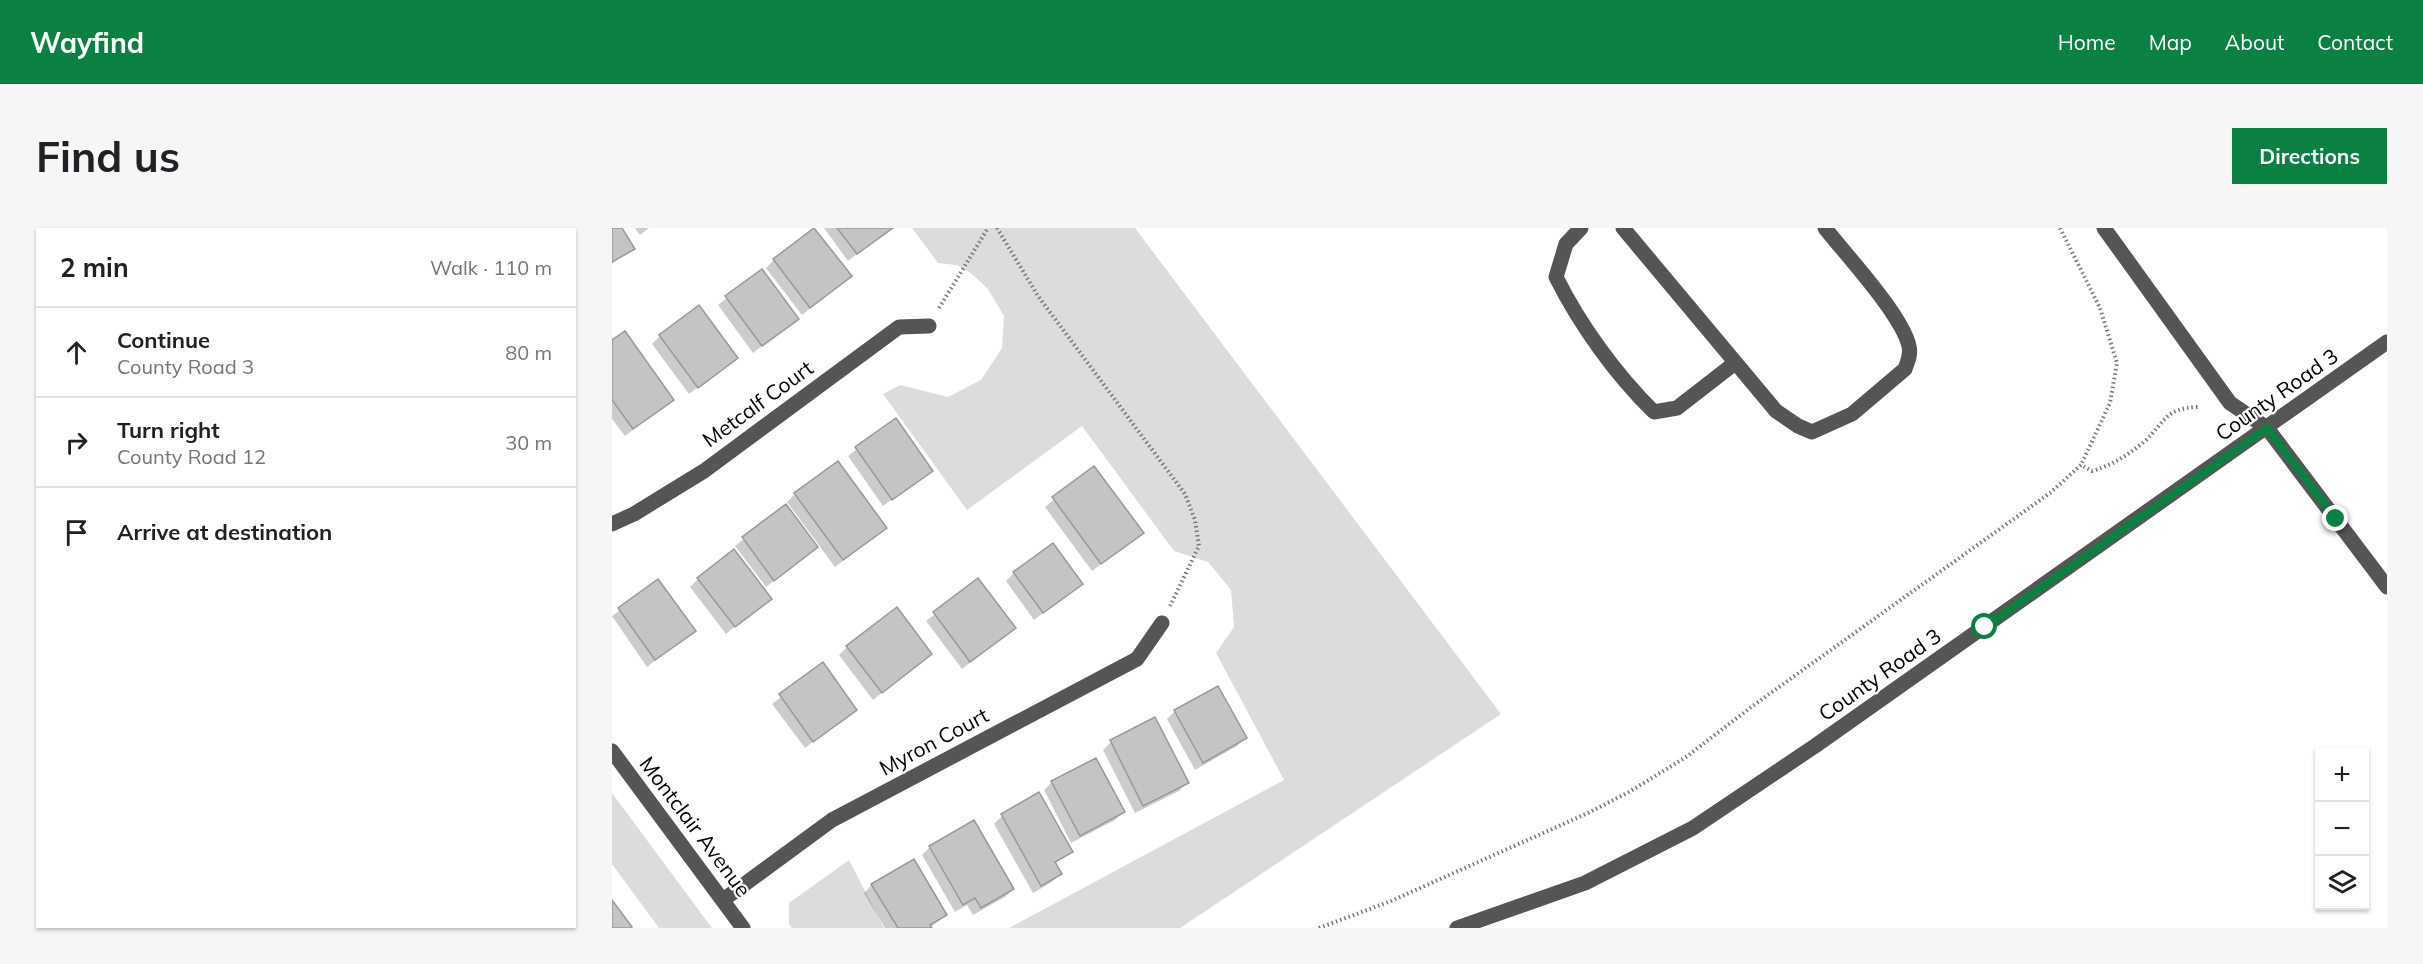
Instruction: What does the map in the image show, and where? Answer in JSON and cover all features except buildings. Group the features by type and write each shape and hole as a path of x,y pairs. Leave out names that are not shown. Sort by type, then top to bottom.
{"street":[{"path":"1581,228 1566,244 1556,277 1574,313 1639,397 1654,412 1677,408 1735,363"},
{"path":"1623,228 1776,411 1798,426 1812,432 1852,414 1905,369 1909,360 1910,348 1900,324 1826,228"},
{"path":"2104,228 2230,403 2267,428 2387,587"},
{"name":"Metcalf Court","path":"612,524 633,514 704,471 899,327 929,326"},
{"name":"County Road 3","path":"1457,928 1585,883 1693,828 1815,746 2387,342"},
{"name":"Myron Court","path":"723,900 832,820 1137,659 1162,623"},
{"name":"Montclair Avenue","path":"612,751 743,928"}],"path":[{"path":"929,326 988,228"},
{"path":"998,228 1038,296 1185,494 1195,520 1199,546 1162,623"},
{"path":"1319,928 1391,901 1588,813 1629,792 1686,757 1772,692 2050,493 2081,465 2110,403 2116,363 2100,308 2060,228"},
{"path":"2081,465 2092,471 2113,465 2145,440 2168,415 2181,407 2198,407"}],"shaded area":[{"path":"912,228 1135,228 1501,714 1180,928 1009,928 1284,780 1216,653 1234,627 1231,590 1208,562 1174,551 1082,426 967,510 883,394 900,385 948,397 981,380 1002,348 1004,316 988,289 972,274 957,265 938,263"},
{"path":"612,793 712,928 659,928 612,864"},
{"path":"849,860 884,928 792,928 789,924 789,903"}],"route":[{"path":"1985,627 2267,428 2336,519"}]}
